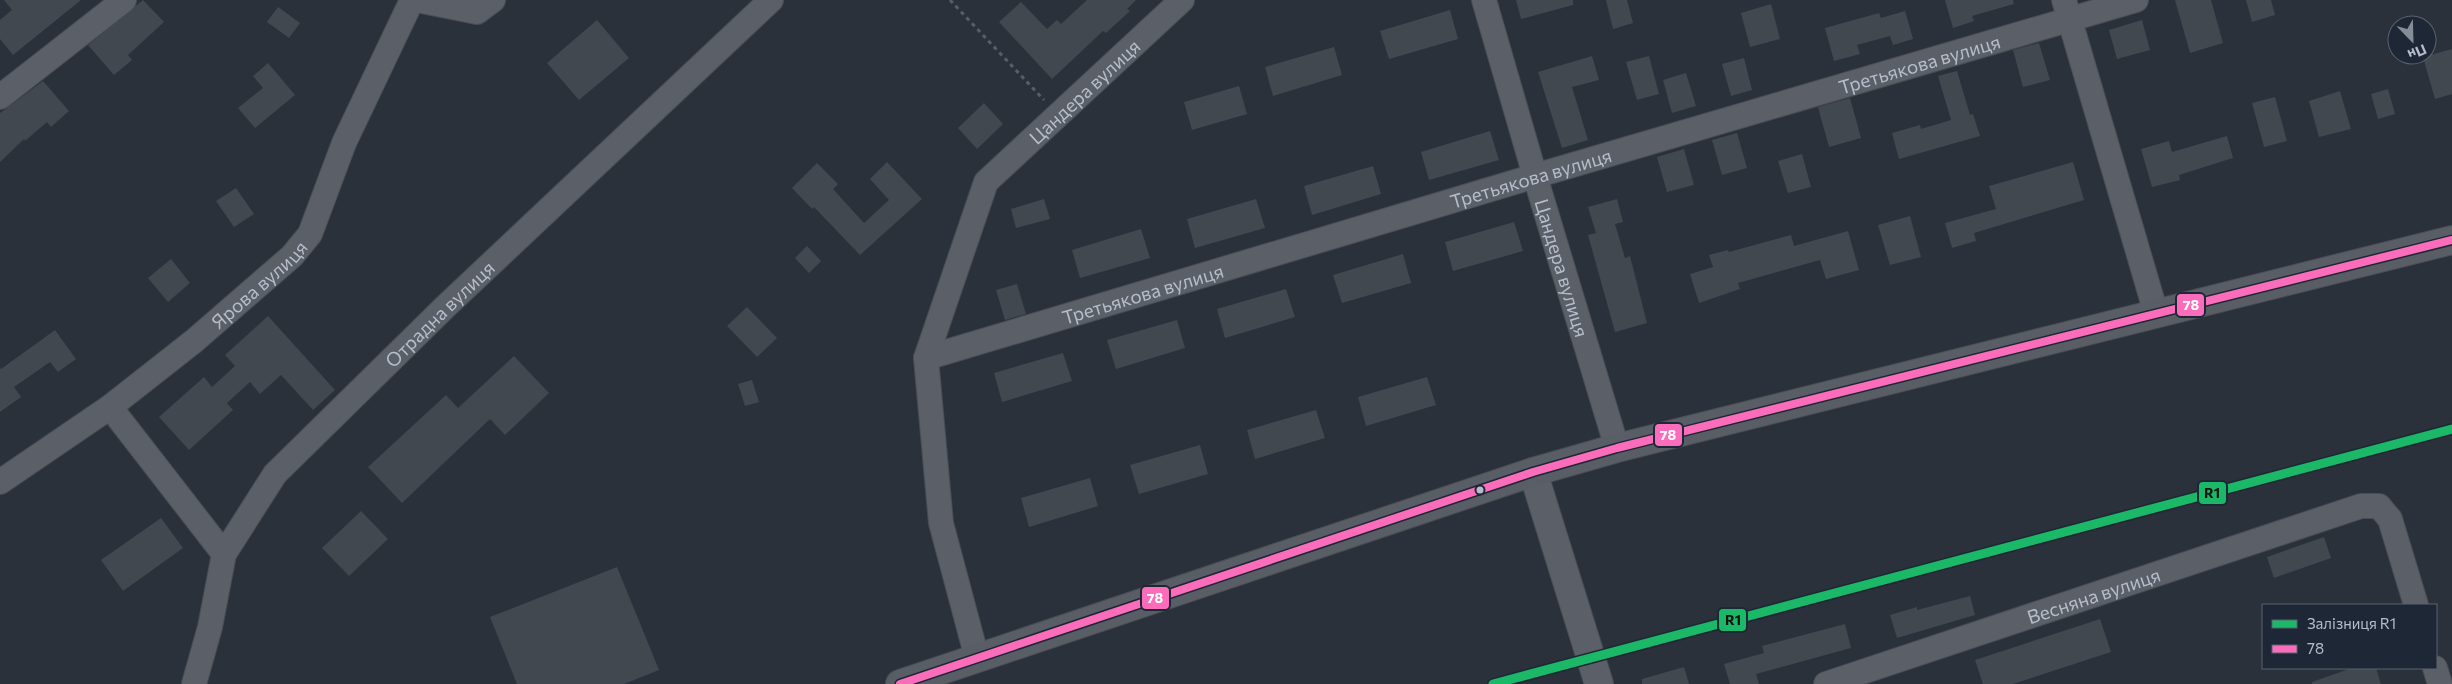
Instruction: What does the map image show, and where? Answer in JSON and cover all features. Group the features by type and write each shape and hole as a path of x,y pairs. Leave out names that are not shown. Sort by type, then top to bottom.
{"main road":[{"path":"900,684 1533,472 1617,448 2156,312 2452,240"}],"street":[{"path":"0,97 124,0"},
{"name":"Ярова вулиця","path":"0,482 110,407 194,341 292,256 310,234 344,143 412,0"},
{"path":"418,0 477,12 493,0"},
{"name":"Отрадна вулиця","path":"194,684 210,627 224,554 275,474 445,306 771,0"},
{"name":"Цандера вулиця","path":"926,358 986,182 1182,0"},
{"name":"Цандера вулиця","path":"1484,0 1617,448"},
{"name":"Третьякова вулиця","path":"926,358 1535,176 2067,10 2136,0"},
{"path":"2067,10 2156,312"},
{"path":"926,358 941,523 977,658"},
{"path":"110,407 224,554"},
{"path":"1533,472 1598,684"},
{"name":"Весняна вулиця","path":"1826,684 2361,506 2379,506 2390,519 2416,604"},
{"path":"2435,669 2440,684"}],"path":[{"path":"950,0 1058,114"}],"building":[{"path":"4,0 81,0 13,55 0,39 0,20 12,10"},
{"path":"143,0 164,22 128,55 132,60 114,75 88,45"},
{"path":"1087,0 1136,0 1127,9 1130,11 1106,33 1103,31 1052,79 999,22 1021,2 1047,29 1057,20 1061,24"},
{"path":"1516,0 1573,0 1573,5 1521,19"},
{"path":"1606,0 1627,0 1633,23 1613,29"},
{"path":"1945,0 2013,0 2014,4 1972,16 1974,21 1953,28"},
{"path":"2175,0 2211,0 2223,43 2190,53"},
{"path":"2246,0 2271,0 2275,15 2252,22"},
{"path":"1771,4 1780,39 1750,47 1741,13"},
{"path":"278,7 300,23 289,38 267,22"},
{"path":"1450,10 1458,39 1389,59 1380,31"},
{"path":"1905,11 1913,39 1893,45 1890,36 1857,45 1860,54 1834,61 1825,28 1879,13 1881,18"},
{"path":"597,20 629,58 579,100 547,63"},
{"path":"2142,20 2150,50 2117,59 2109,30"},
{"path":"2039,43 2050,80 2023,87 2013,50"},
{"path":"1334,47 1342,75 1273,96 1265,67"},
{"path":"2452,49 2452,94 2435,99 2425,65 2437,65 2437,53"},
{"path":"1592,56 1599,80 1572,87 1588,140 1562,148 1538,72"},
{"path":"1649,56 1659,94 1637,100 1626,62"},
{"path":"1744,58 1752,90 1731,96 1722,64"},
{"path":"268,63 295,95 255,128 238,108 263,88 253,76"},
{"path":"1957,71 1970,115 1973,114 1980,136 1899,159 1892,133 1920,125 1921,129 1951,120 1938,76"},
{"path":"1686,73 1696,106 1672,113 1663,80"},
{"path":"43,81 69,111 51,127 47,122 25,141 24,139 0,162 0,113"},
{"path":"1239,86 1247,114 1192,130 1184,102"},
{"path":"2388,89 2395,114 2378,119 2371,94"},
{"path":"2340,91 2351,129 2319,137 2309,101"},
{"path":"2275,97 2287,141 2264,147 2252,103"},
{"path":"1850,98 1861,138 1829,147 1818,107"},
{"path":"984,103 1003,124 977,149 958,128"},
{"path":"1490,131 1499,160 1429,180 1421,152"},
{"path":"1737,133 1747,168 1722,175 1712,140"},
{"path":"2227,136 2233,158 2179,175 2180,180 2152,187 2141,149 2169,141 2172,152"},
{"path":"1684,149 1694,185 1667,192 1657,157"},
{"path":"1802,154 1811,187 1788,193 1778,161"},
{"path":"887,162 922,199 860,255 814,207 812,209 792,188 817,163 838,184 833,189 864,223 889,200 870,179"},
{"path":"2073,162 2084,200 1974,233 1976,241 1952,248 1945,223 1996,209 1989,186"},
{"path":"1373,166 1381,194 1312,215 1304,186"},
{"path":"236,188 254,214 234,227 216,201"},
{"path":"1044,199 1050,219 1016,228 1011,209"},
{"path":"1256,199 1265,228 1195,248 1187,219"},
{"path":"1617,199 1623,222 1615,224 1625,258 1630,256 1647,323 1615,332 1588,235 1596,233 1588,207"},
{"path":"1910,216 1921,257 1890,265 1878,225"},
{"path":"1514,222 1523,251 1453,271 1445,242"},
{"path":"1141,229 1150,258 1080,278 1072,250"},
{"path":"1848,231 1859,270 1826,279 1820,260 1738,283 1740,289 1699,303 1690,274 1713,267 1709,255 1728,250 1729,252 1791,235 1794,246"},
{"path":"807,246 821,261 809,273 795,258"},
{"path":"1403,254 1411,283 1342,303 1333,275"},
{"path":"171,259 190,283 168,302 148,278"},
{"path":"1017,284 1026,314 1005,320 996,290"},
{"path":"1286,289 1295,317 1225,338 1217,309"},
{"path":"747,307 777,338 757,357 727,326"},
{"path":"268,316 335,390 313,410 281,375 260,394 250,382 227,403 233,410 189,450 159,417 204,377 212,387 235,366 225,355"},
{"path":"1177,320 1185,348 1116,369 1107,340"},
{"path":"55,330 76,359 58,372 50,362 14,387 21,397 0,412 0,368"},
{"path":"1063,353 1072,381 1002,402 994,373"},
{"path":"514,356 549,393 505,435 490,419 402,503 368,467 446,395 458,408"},
{"path":"1427,377 1436,405 1366,426 1358,397"},
{"path":"752,380 759,402 745,406 738,384"},
{"path":"1316,410 1325,438 1255,459 1247,430"},
{"path":"1200,445 1208,474 1139,494 1130,465"},
{"path":"1090,478 1098,506 1029,527 1021,498"},
{"path":"361,511 388,539 349,576 322,548"},
{"path":"161,518 183,548 123,591 101,560"},
{"path":"2324,537 2331,558 2274,578 2267,557"},
{"path":"617,567 659,670 624,684 517,684 490,617"},
{"path":"1970,596 1975,615 1897,638 1890,615 1917,607 1917,610"},
{"path":"2100,619 2111,652 2013,684 1983,684 1975,660"},
{"path":"1845,624 1851,648 1756,674 1759,684 1730,684 1724,664 1764,653 1762,646"},
{"path":"1684,667 1689,684 1642,684 1642,679"},
{"path":"2349,669 2376,669 2381,684 2312,684 2312,682"}],"rail line":[{"name":"R1","path":"1493,684 2452,429"}],"transit line":[{"name":"78","path":"900,684 1533,472 1617,448 2452,240"}]}
